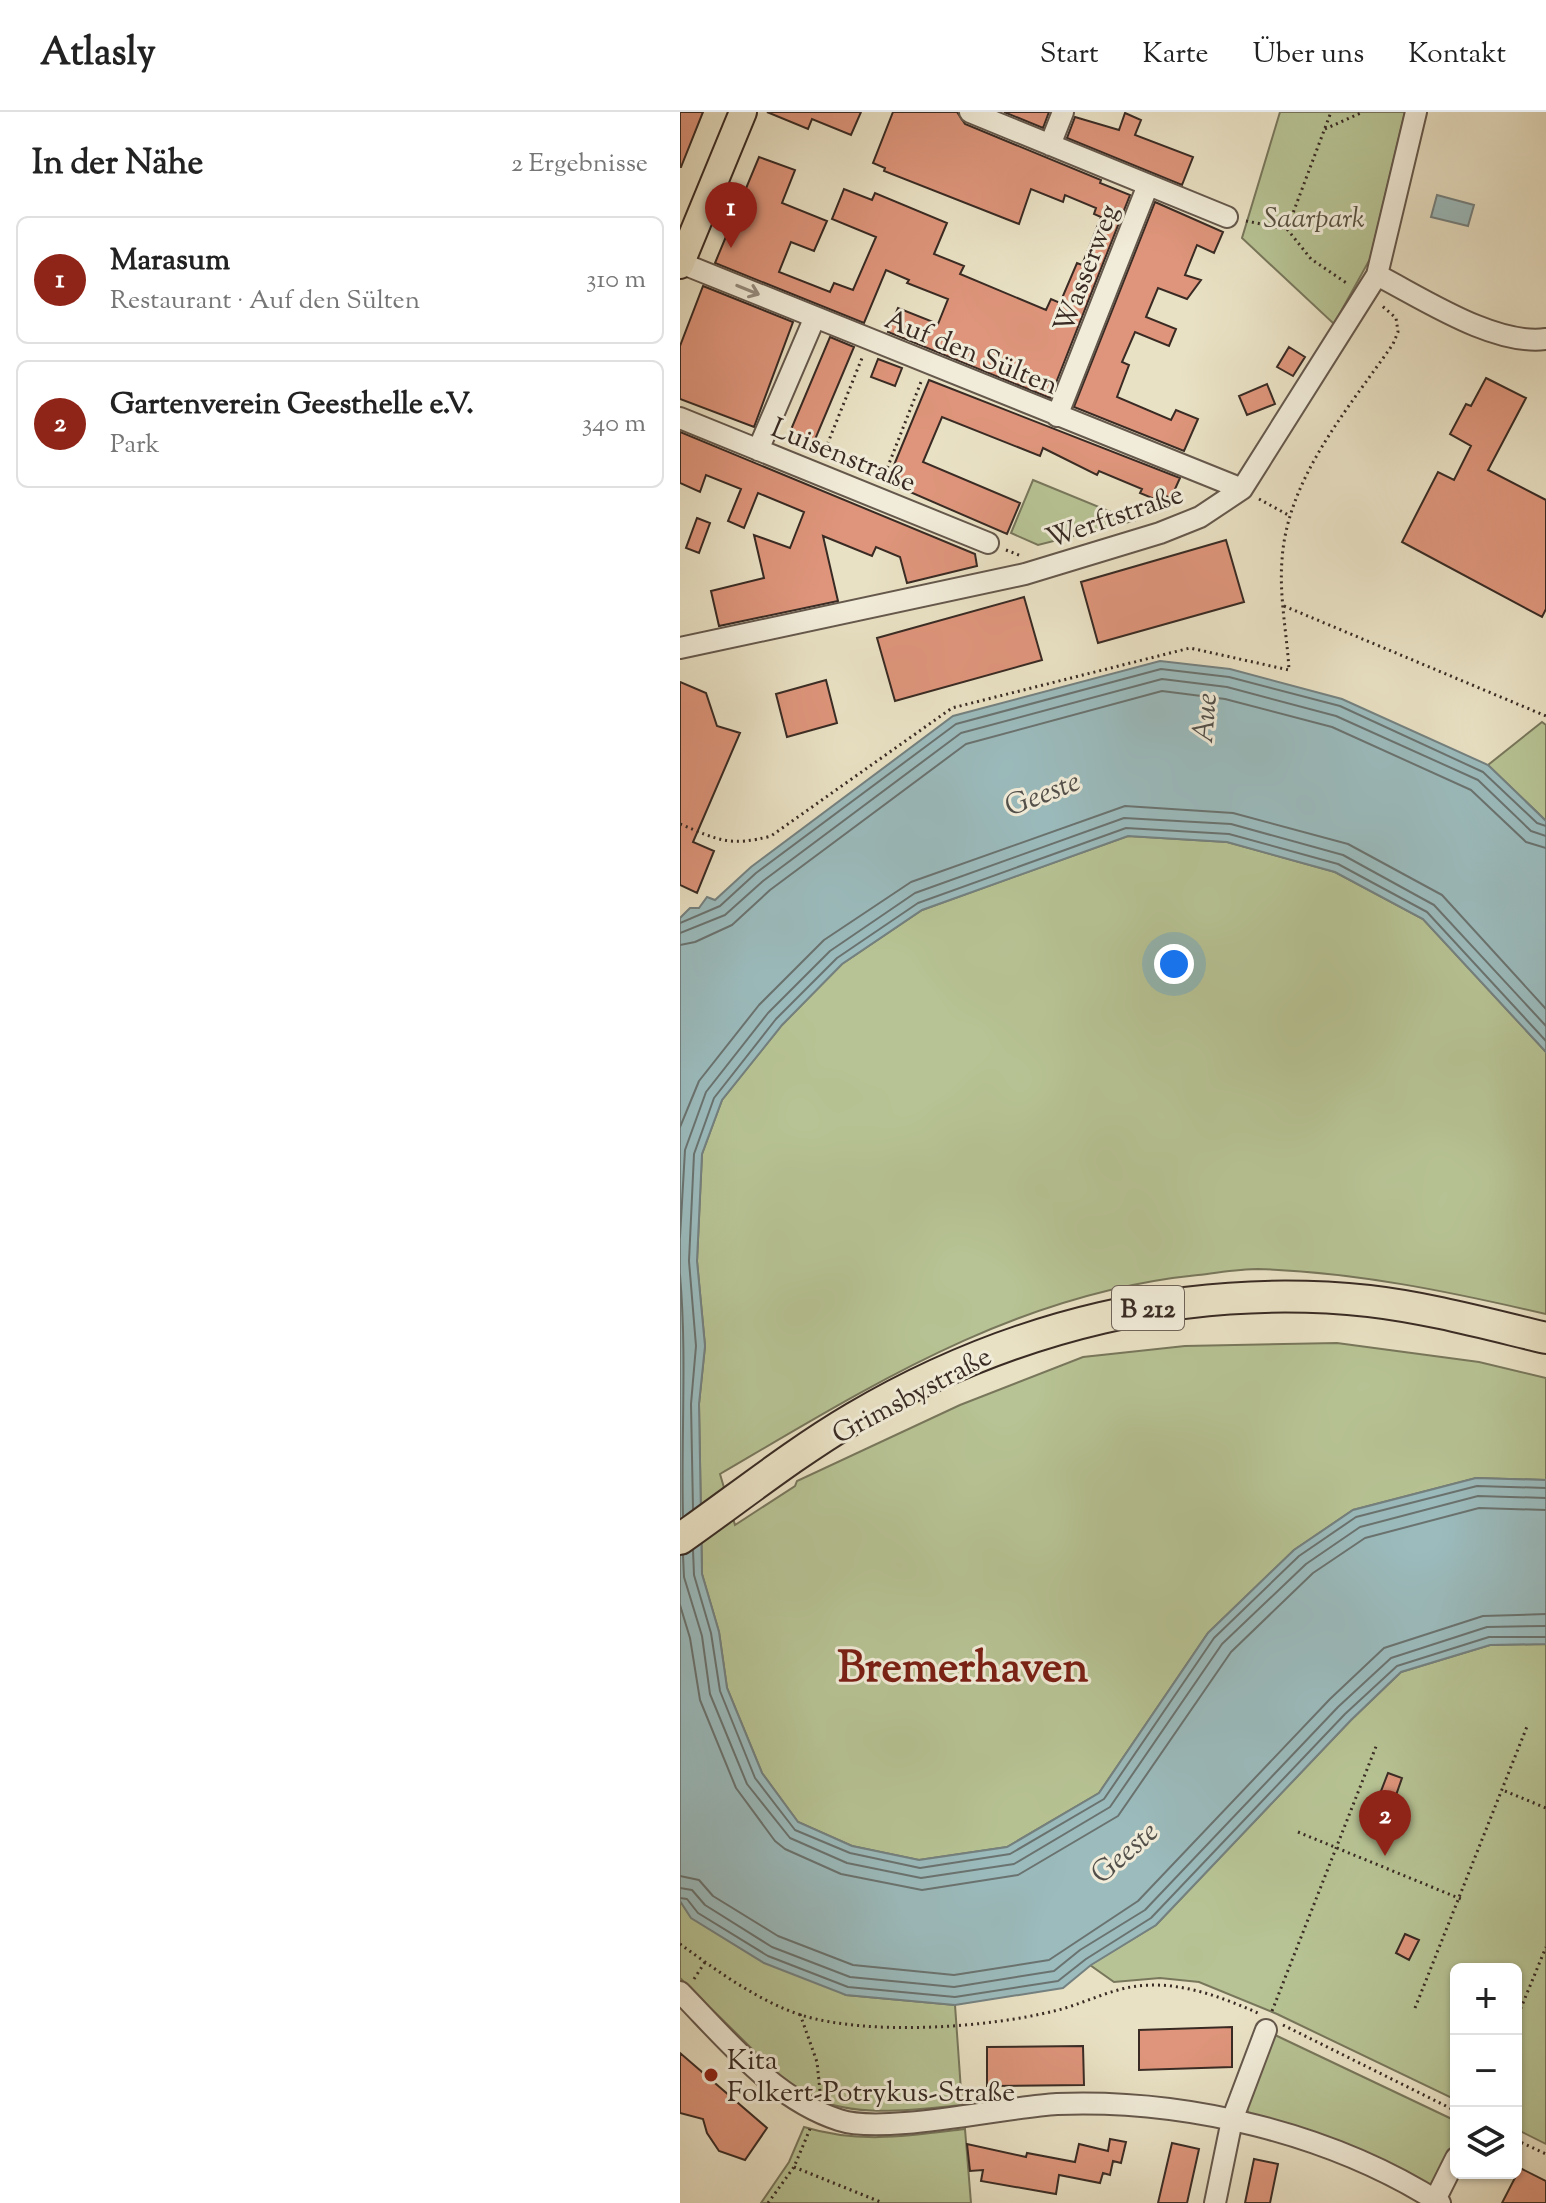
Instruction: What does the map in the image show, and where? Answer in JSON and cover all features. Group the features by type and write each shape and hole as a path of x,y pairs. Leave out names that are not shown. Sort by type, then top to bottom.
{"highway":[{"name":"Grimsbystraße","path":"680,1539 852,1419 962,1363 1061,1327 1121,1312 1221,1299 1308,1297 1431,1310 1546,1338"}],"main road":[{"path":"681,264 743,112"}],"street":[{"path":"970,112 1227,217"},
{"path":"1050,145 1063,112"},
{"name":"Werftstraße","path":"680,648 1025,574 1160,533 1200,517 1242,489 1377,275 1416,112"},
{"name":"Wasserweg","path":"1057,416 1148,185"},
{"name":"Auf den Sülten","path":"681,264 1242,489"},
{"path":"1377,275 1495,331 1543,341"},
{"path":"758,450 815,317"},
{"name":"Luisenstraße","path":"680,418 988,543"},
{"path":"681,1995 768,2078 817,2112 844,2122 875,2124 1057,2104 1136,2107 1232,2120 1302,2139 1372,2168 1437,2202 1450,2172"},
{"path":"1215,2203 1232,2120 1272,2024"}],"path":[{"path":"1287,229 1331,112"},
{"path":"1325,129 1363,112"},
{"path":"680,824 725,843 745,843 771,836 952,708 967,704 1190,648 1289,670 1282,557 1290,516 1316,457 1398,332 1391,310 1311,259 1287,229 1227,217"},
{"path":"816,473 870,340"},
{"path":"876,497 929,364"},
{"path":"1242,489 1290,516"},
{"path":"1284,606 1546,716"},
{"path":"1415,2008 1504,1791 1528,1724"},
{"path":"1272,2024 1335,1848 1377,1744"},
{"path":"1504,1791 1546,1808"},
{"path":"1298,1832 1461,1899"},
{"path":"680,1944 752,1991 800,2014 870,2025 936,2026 1000,2022 1056,2011 1121,1989 1157,1985 1217,1995 1450,2108"},
{"path":"1522,2005 1546,1947"},
{"path":"768,2203 794,2167 817,2112 821,2081 800,2014"},
{"path":"1522,2143 1546,2154"},
{"path":"794,2167 883,2203"}],"green space":[{"name":"Saarpark","path":"1280,112 1405,112 1370,259 1334,324 1242,238"},
{"path":"1033,480 1133,521 1038,545 1011,533"},
{"path":"1542,722 1546,725 1546,821 1488,765"},
{"path":"1128,836 1227,842 1335,872 1423,919 1546,1052 1546,1314 1403,1284 1331,1274 1258,1269 1132,1285 1068,1301 1007,1322 948,1348 833,1408 720,1474 735,1525 795,1486 797,1481 960,1405 1083,1357 1185,1346 1337,1343 1479,1362 1546,1378 1546,1480 1476,1478 1353,1510 1294,1550 1208,1633 1099,1793 1007,1847 919,1860 852,1846 798,1822 762,1773 727,1688 719,1632 702,1574 699,1404 705,1346 697,1261 702,1154 722,1100 782,1025 842,964 922,910"},
{"path":"1546,1644 1546,2144 1522,2132 1522,1963 1450,1963 1450,2097 1277,2014 1199,1982 1160,1978 1114,1982 1090,1965 1156,1925 1351,1720 1401,1672 1490,1645"},
{"path":"680,1901 692,1918 846,1995 955,2005 962,2105 877,2111 836,2106 795,2091 680,1978"},
{"path":"1275,2035 1450,2118 1450,2158 1439,2182 1428,2186 1250,2118 1246,2107"},
{"path":"804,2127 864,2137 965,2129 971,2203 761,2203 789,2162"}],"water":[{"path":"1437,195 1474,205 1468,226 1431,217"},
{"path":"1160,661 1230,669 1342,699 1488,765 1546,821 1546,1052 1423,919 1335,872 1227,842 1128,836 922,910 842,964 782,1025 722,1100 702,1154 697,1261 705,1346 699,1404 702,1574 719,1632 727,1688 762,1773 798,1822 852,1846 919,1860 1007,1847 1099,1793 1208,1633 1294,1550 1353,1510 1476,1478 1546,1480 1546,1644 1490,1645 1401,1672 1351,1720 1156,1925 1091,1965 1063,1988 955,2005 846,1995 764,1963 691,1918 680,1901 680,918 690,908 699,908 707,897 715,900 751,867 953,716"}],"building":[{"path":"680,112 703,112 681,167 680,167"},
{"path":"767,112 861,112 851,135 812,119 808,129"},
{"path":"893,112 957,112 965,124 1130,195 1050,398 888,332 898,308 938,324 948,299 907,283 909,280 886,270 864,323 715,263 759,157 795,170 782,203 827,221 814,251 791,242 779,272 830,292 834,283 853,290 876,237 832,219 844,189 872,200 875,193 947,223 934,254 964,266 960,274 1046,310 1051,299 1060,303 1077,263 1082,265 1101,217 1094,214 1096,208 1065,195 1063,202 1031,189 1019,224 884,171 885,168 873,163"},
{"path":"1004,112 1049,112 1043,128"},
{"path":"1125,113 1141,120 1135,135 1193,157 1182,185 1067,138 1075,117 1119,130"},
{"path":"1155,202 1223,232 1214,253 1197,245 1185,275 1201,280 1187,299 1158,288 1146,317 1176,329 1169,346 1135,332 1122,362 1129,365 1117,397 1171,420 1176,410 1198,419 1184,451 1074,407"},
{"path":"703,286 793,322 754,427 680,399 680,346"},
{"path":"830,337 854,347 811,449 787,439"},
{"path":"1289,347 1305,357 1293,376 1277,367"},
{"path":"878,359 902,368 895,386 871,377"},
{"path":"1486,378 1526,398 1488,470 1546,500 1546,609 1542,617 1402,542 1438,472 1454,480 1471,446 1450,434 1466,404 1471,406"},
{"path":"929,380 1180,478 1171,498 1161,494 1159,501 1140,493 1142,489 1099,471 1097,475 1043,448 1040,456 942,417 923,462 1020,503 1007,534 887,482"},
{"path":"1267,384 1275,404 1247,415 1239,396"},
{"path":"680,432 975,554 977,566 907,583 900,557 876,547 872,556 823,536 838,601 719,626 711,591 764,578 754,535 790,548 804,512 758,493 744,528 728,521 741,489 706,475 700,492 680,483"},
{"path":"697,518 710,523 699,553 686,548"},
{"path":"1226,540 1244,602 1098,643 1081,582"},
{"path":"1024,597 1042,660 895,701 877,638"},
{"path":"826,680 837,723 787,737 776,694"},
{"path":"680,682 706,693 717,726 740,733 693,842 714,851 697,893 680,885"},
{"path":"1388,1773 1402,1778 1386,1824 1371,1817"},
{"path":"1405,1934 1419,1940 1409,1960 1396,1953"},
{"path":"1232,2027 1232,2067 1139,2070 1139,2030"},
{"path":"1083,2046 1084,2085 987,2086 987,2047"},
{"path":"680,2053 767,2128 745,2160 719,2151 707,2133 703,2119 680,2113"},
{"path":"1110,2139 1126,2142 1121,2163 1113,2161 1110,2175 1103,2173 1100,2183 1059,2175 1056,2194 981,2181 983,2170 970,2171 967,2144 1026,2157 1027,2153 1075,2162 1079,2144 1108,2151"},
{"path":"1172,2143 1199,2149 1187,2203 1158,2203"},
{"path":"1254,2159 1278,2164 1270,2203 1245,2203"},
{"path":"1522,2169 1546,2181 1546,2203 1502,2203 1514,2179 1522,2179"}],"place":[{"name":"Marasum","path":"731,248"},
{"name":"Gartenverein Geesthelle e.V.","path":"1385,1856"},
{"name":"Kita Folkert-Potrykus-Straße","path":"711,2075"}],"district":[{"name":"Bremerhaven","path":"963,1666"}],"water label":[{"name":"Aue","path":"1204,718"},
{"name":"Geeste","path":"1042,793"},
{"name":"Geeste","path":"1124,1852"}]}
